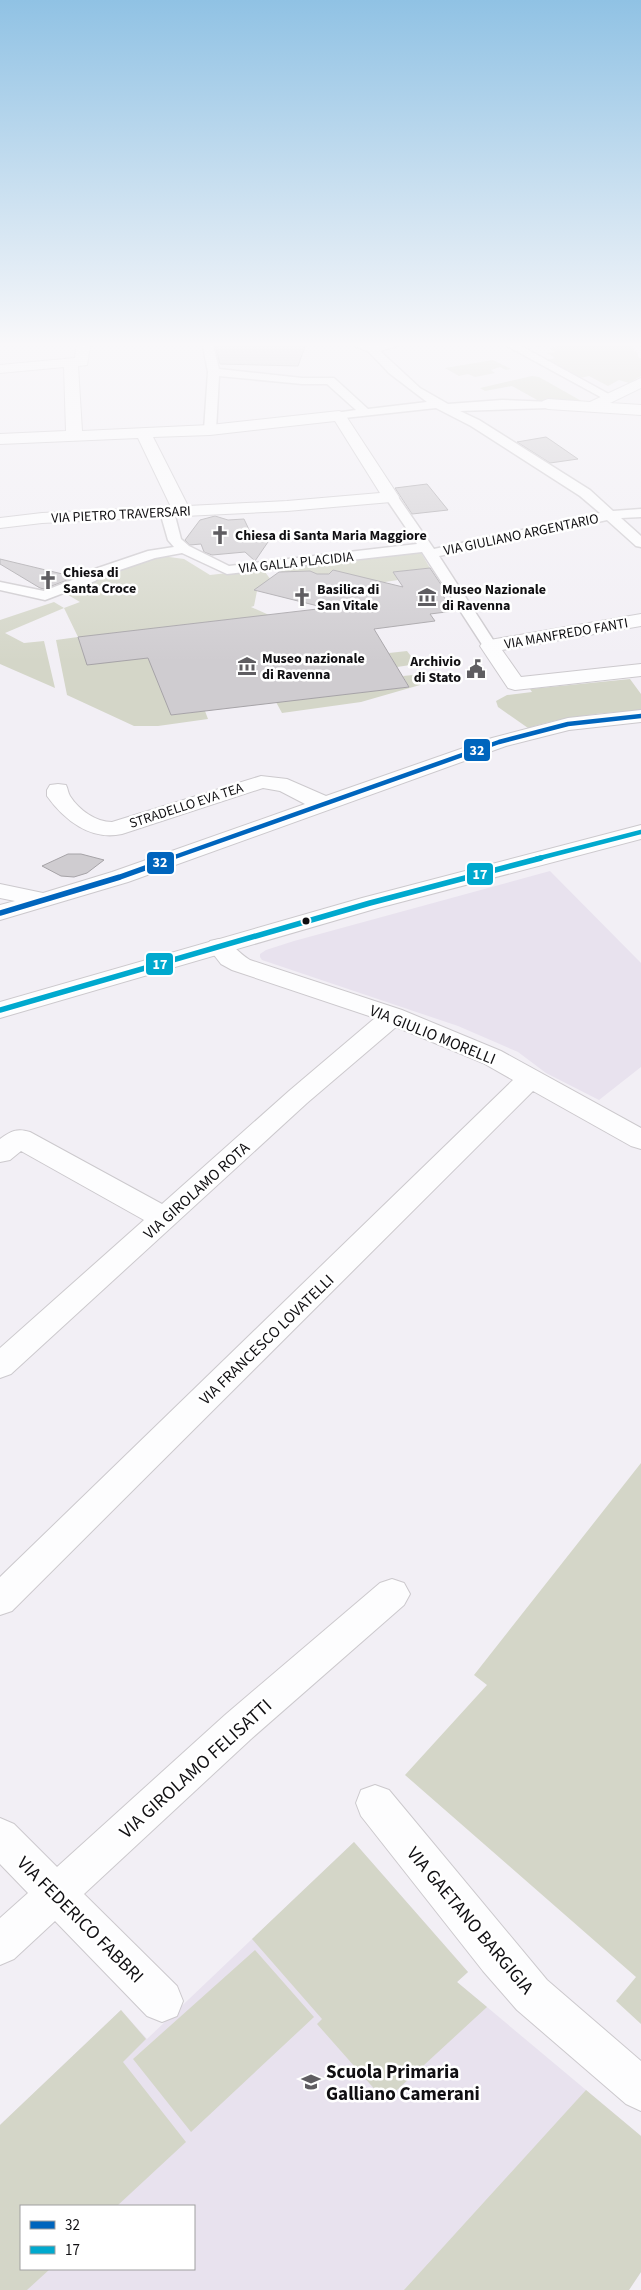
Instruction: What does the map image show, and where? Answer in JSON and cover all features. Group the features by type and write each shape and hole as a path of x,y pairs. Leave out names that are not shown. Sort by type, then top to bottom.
{"street":[{"path":"149,448 174,512 175,540 184,549"},
{"path":"359,448 391,497 429,550 515,684 641,670"},
{"path":"515,448 585,494 641,543"},
{"name":"VIA PIETRO TRAVERSARI","path":"0,523 42,518 287,506 391,497"},
{"name":"VIA GIULIANO ARGENTARIO","path":"429,550 610,515 641,512"},
{"path":"0,586 45,596 90,578 97,573 153,554 184,549"},
{"name":"VIA GALLA PLACIDIA","path":"184,549 227,570 429,550"},
{"name":"VIA MANFREDO FANTI","path":"490,646 641,620"},
{"path":"0,913 120,877 499,742 568,724 641,716"},
{"name":"STRADELLO EVA TEA","path":"58,790 58,796 84,821 91,826 103,829 114,828 261,782 284,784 295,788 316,801 328,804"},
{"path":"0,1010 416,890 641,832"},
{"path":"0,891 48,900"},
{"name":"VIA GIULIO MORELLI","path":"219,946 230,959 240,965 393,1016 492,1057 641,1140"},
{"name":"VIA GIROLAMO ROTA","path":"0,1366 298,1097 393,1016"},
{"name":"VIA FRANCESCO LOVATELLI","path":"0,1600 531,1078"},
{"path":"0,1153 20,1138 164,1218"},
{"name":"VIA GIROLAMO FELISATTI","path":"0,1945 238,1727 392,1594"},
{"name":"VIA GAETANO BARGIGIA","path":"375,1803 498,1956 532,1995 641,2089"},
{"name":"VIA FEDERICO FABBRI","path":"0,1837 162,2001"}],"shaded area":[{"path":"420,551 430,568 393,572 398,580 385,582 392,592 333,571 328,574 317,574 310,571 282,572 279,569 265,572 271,580 255,590 257,591 254,606 251,607 278,619 211,649 163,693 171,715 205,711 208,719 158,726 134,726 67,695 56,640 78,637 64,608 80,602 63,592 98,579 101,575 162,556 184,559 210,575"},
{"path":"54,602 64,608 5,633 24,643 44,641 55,688 0,664 0,620"},
{"path":"407,651 417,664 397,667 389,653"},
{"path":"423,674 425,679 420,685 361,702 282,713 276,702 409,687 403,676"},
{"path":"630,679 641,694 641,710 570,718 528,728 498,707 496,701 507,695 532,692 530,689"},
{"path":"550,871 641,963 641,1067 599,1100 546,1073 518,1052 458,1026 262,960 260,957 260,954 266,950 294,941"},
{"path":"641,1463 641,2024 616,2001 636,1977 405,1775 487,1685 474,1675"},
{"name":"Scuola Primaria Galliano Camerani","path":"354,1842 468,1972 457,1982 641,2136 641,2272 629,2290 0,2290 0,2125 121,2010 147,2039"},
{"path":"354,1842 468,1972 457,1982 487,2007 385,2101 317,2024 322,2019 252,1939"},
{"path":"255,1950 314,2017 191,2132 133,2059"},
{"path":"121,2010 146,2039 123,2062 186,2142 118,2205 20,2205 20,2270 49,2270 27,2290 0,2290 0,2125"},
{"path":"586,2090 641,2136 641,2272 629,2290 404,2290"}],"building":[{"path":"526,448 562,448 578,459 550,463"},
{"path":"427,484 448,510 412,514 395,488"},
{"name":"Chiesa di Santa Maria Maggiore","path":"215,516 228,520 244,519 252,536 270,539 255,561 245,552 212,555 204,552 201,544 190,545 185,540 200,520"},
{"name":"Chiesa di Santa Croce","path":"0,559 75,577 44,589 0,564"},
{"path":"430,568 446,592 441,593 454,611 430,614 435,621 374,629 409,687 171,715 148,658 87,665 78,637 326,608 254,590 279,572 310,571 317,574 329,574 333,570 403,587 393,572"},
{"path":"68,854 81,854 104,860 87,873 74,877 61,876 42,866"}],"transit line":[{"name":"32","path":"0,913 120,877 499,742 568,724 641,716"},
{"name":"17","path":"0,1010 370,903 641,832"}],"place":[{"name":"Chiesa di Santa Maria Maggiore","path":"220,535"},
{"name":"Chiesa di Santa Croce","path":"48,580"},
{"name":"Basilica di San Vitale","path":"302,597"},
{"name":"Museo Nazionale di Ravenna","path":"427,597"},
{"name":"Museo nazionale di Ravenna","path":"247,666"},
{"name":"Archivio di Stato","path":"476,669"},
{"name":"Scuola Primaria Galliano Camerani","path":"311,2082"}]}
